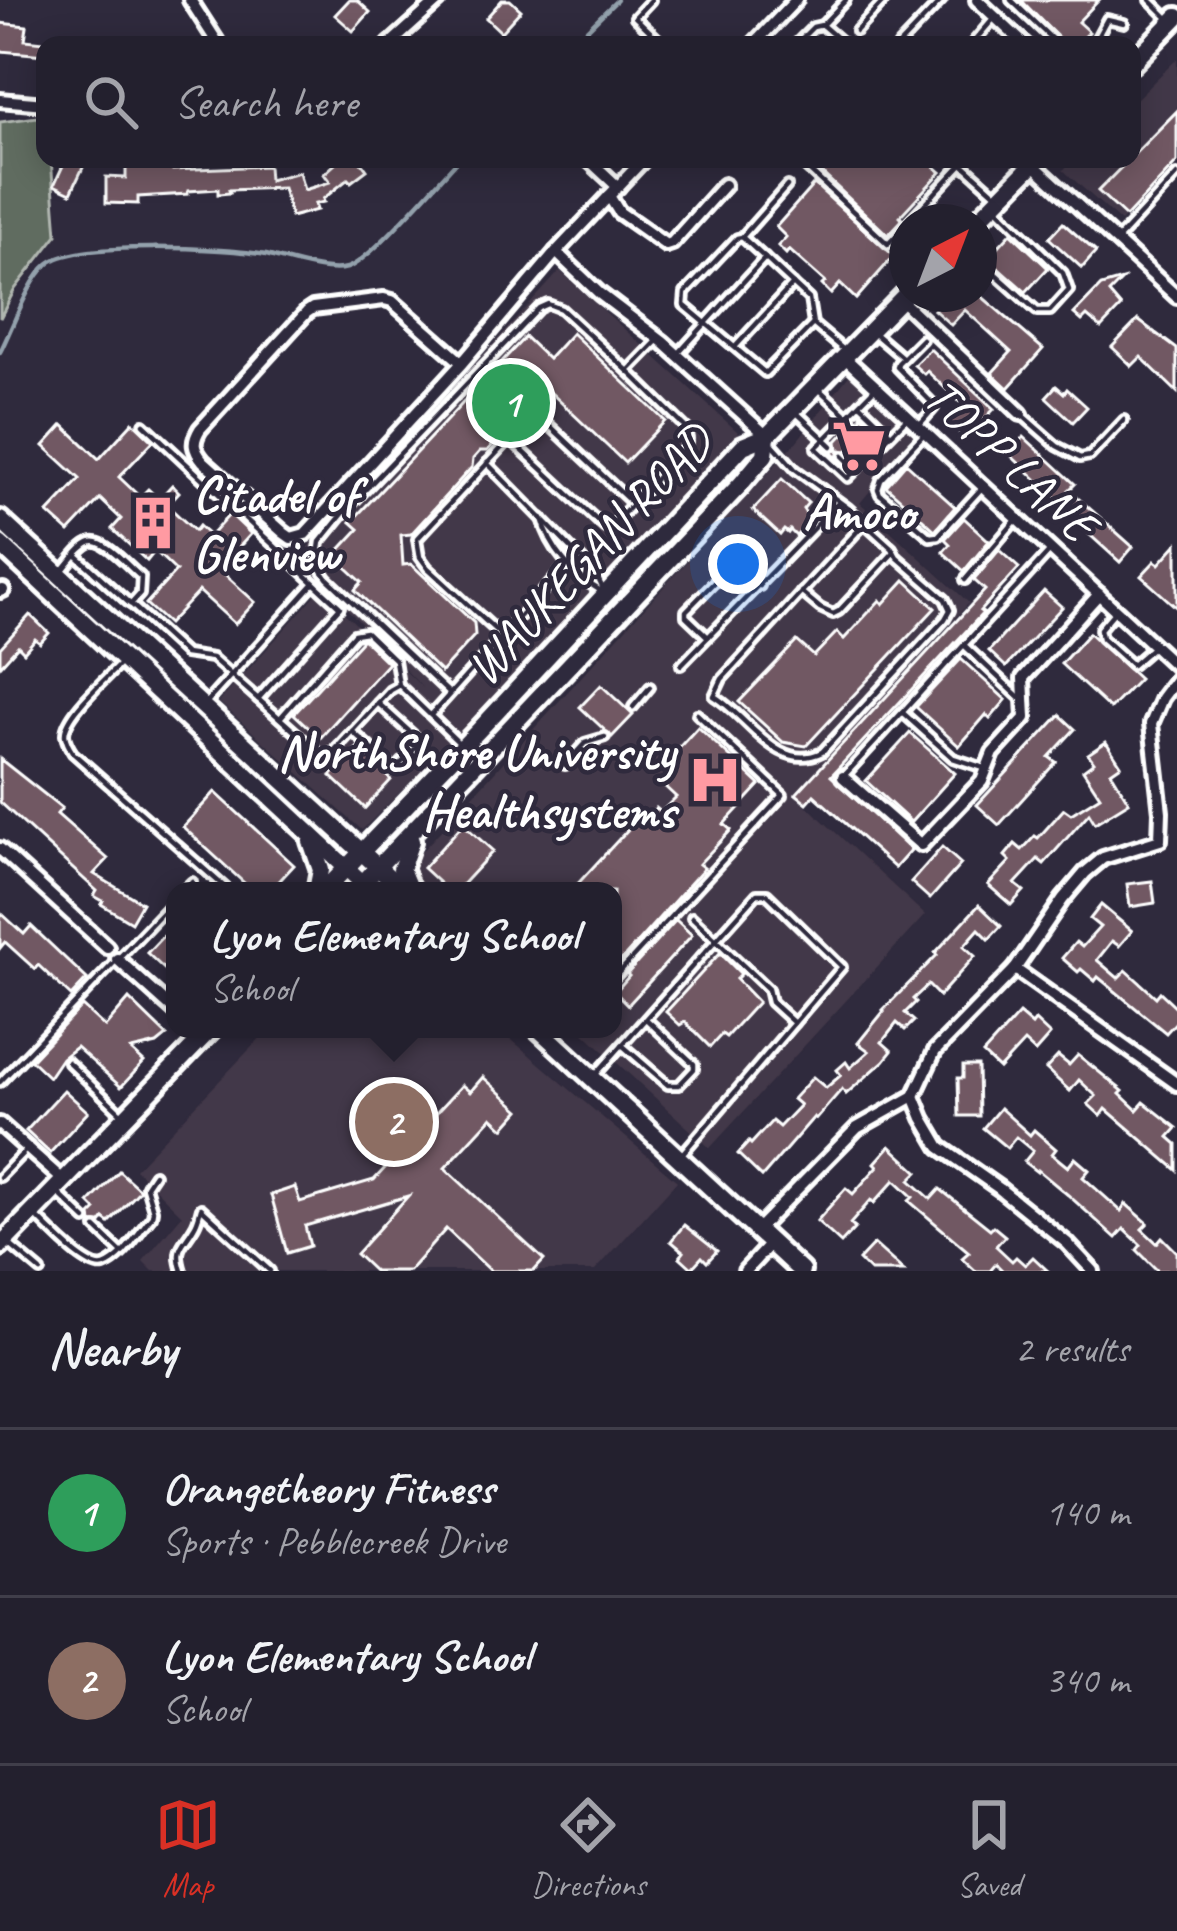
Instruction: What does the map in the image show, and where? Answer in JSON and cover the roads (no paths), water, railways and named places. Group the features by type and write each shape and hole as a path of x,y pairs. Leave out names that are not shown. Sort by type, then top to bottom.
{"main road":[{"path":"1141,54 1175,22"},
{"path":"993,204 1028,168"},
{"name":"WAUKEGAN ROAD","path":"331,882 464,747 742,446 766,436 889,311"},
{"name":"WAUKEGAN ROAD","path":"368,882 740,485 765,455 766,436"},
{"path":"0,520 396,882"},
{"path":"0,544 358,882"},
{"path":"335,826 365,831 399,814"},
{"path":"306,829 320,862 321,882"},
{"path":"405,882 401,869 414,831"},
{"path":"3,1243 198,1038"},
{"path":"549,1038 801,1271"}],"street":[{"path":"190,0 213,36"},
{"path":"399,36 439,0"},
{"path":"762,36 796,0"},
{"path":"977,0 1015,36"},
{"path":"0,100 36,103"},
{"path":"595,168 613,192 619,212 666,245 724,185"},
{"path":"462,363 392,301 313,308 200,428 194,439 196,453 284,533 292,538 305,534 462,363 556,252 636,168"},
{"path":"1042,168 1177,297"},
{"path":"556,252 766,436"},
{"path":"920,312 1021,414"},
{"name":"TOPP LANE","path":"846,355 1177,667"},
{"path":"843,777 921,844 982,781 993,753 1025,718 1023,678 1099,594"},
{"path":"1160,840 1151,724 1177,678"},
{"path":"745,1271 764,1237 856,1128 914,1096 935,1051 1015,969 1085,873 1103,858 1124,850 1160,840 1177,844"},
{"path":"0,849 107,947"},
{"path":"117,959 166,1003"},
{"path":"1015,969 1177,1084"},
{"path":"914,1096 940,1147 1000,1189 1094,1271"},
{"path":"0,1125 59,1186"}],"lane":[{"path":"651,0 635,16 655,36"},
{"path":"804,36 845,0"},
{"path":"856,31 885,0"},
{"path":"908,36 942,0"},
{"path":"1011,0 1049,36"},
{"path":"1150,0 1175,22"},
{"path":"979,36 995,17"},
{"path":"1098,36 1107,19 1124,23"},
{"path":"822,25 835,36"},
{"path":"807,168 889,243"},
{"path":"924,204 953,168"},
{"path":"965,168 1063,273 1069,290 1050,311 1037,311 997,275"},
{"path":"1116,241 1177,176"},
{"path":"787,186 686,293 684,304 765,373 814,324"},
{"path":"742,237 809,299 814,324 846,355"},
{"path":"677,355 765,258"},
{"path":"735,348 793,284"},
{"path":"450,694 327,578 317,563 320,542 346,510 539,308 548,304 560,309 628,371 686,428 688,439 685,448 610,528 509,440"},
{"path":"871,330 902,358"},
{"path":"628,371 659,339"},
{"path":"922,339 897,367 934,408 917,425 881,480 880,494 930,537 938,536 983,486"},
{"path":"816,386 854,422"},
{"path":"876,387 816,448 848,478 891,434 917,425"},
{"path":"860,404 891,434"},
{"path":"794,409 832,446"},
{"path":"1021,414 1057,446 1080,458 1090,456 1124,420"},
{"path":"502,636 428,568 417,539 509,440 530,419 547,423 633,504"},
{"path":"143,424 340,607 258,698"},
{"path":"865,432 879,446"},
{"path":"766,436 795,469 865,523 946,599 950,610 822,752 796,759 782,753 714,696 722,679 865,523"},
{"path":"843,456 856,470"},
{"path":"487,464 596,574 606,594"},
{"path":"681,665 839,502"},
{"path":"542,517 546,533 568,564 606,594"},
{"path":"965,580 1018,519"},
{"path":"59,574 86,544 104,544 141,578 140,594 131,604"},
{"path":"843,777 1052,549"},
{"path":"801,592 833,614 894,551"},
{"path":"76,556 185,654 212,658 320,754 332,754 399,685"},
{"path":"431,715 568,564"},
{"path":"708,637 686,611 730,566 738,567 760,586"},
{"path":"203,706 314,583"},
{"path":"1116,610 1100,629 1102,638 1132,665 1154,646"},
{"path":"280,718 360,631 391,655 399,685 464,747"},
{"path":"964,645 1024,702"},
{"path":"124,661 70,717 67,743 219,882"},
{"path":"633,707 650,687"},
{"path":"352,731 395,770 421,742 378,703"},
{"path":"902,712 953,758 986,769"},
{"path":"622,967 783,795 697,714"},
{"path":"565,765 585,743 605,736"},
{"path":"592,1078 757,894 767,894 842,967 679,1158"},
{"path":"0,1082 166,908"},
{"path":"692,917 768,989 771,1002 794,1023"},
{"path":"622,1045 668,1085 679,1085 694,1069 646,1018"},
{"path":"68,1062 126,1118"},
{"path":"0,1178 27,1148"},
{"path":"33,1212 89,1265 104,1266 152,1216 146,1186 154,1174"},
{"path":"59,1186 86,1220"},
{"path":"182,1271 180,1247 201,1208 270,1271"},
{"path":"96,1228 122,1252"},
{"path":"3,1243 40,1271"}],"waterway":[{"path":"580,36 617,0"},
{"path":"0,352 34,281 48,264 63,256 188,248 347,268 387,236 451,168"}],"place":[{"name":"Orangetheory Fitness","path":"511,403"},
{"name":"Amoco","path":"859,446"},
{"name":"Citadel of Glenview","path":"153,523"},
{"name":"NorthShore University Healthsystems","path":"715,780"},
{"name":"Lyon Elementary School","path":"394,1122"}]}
